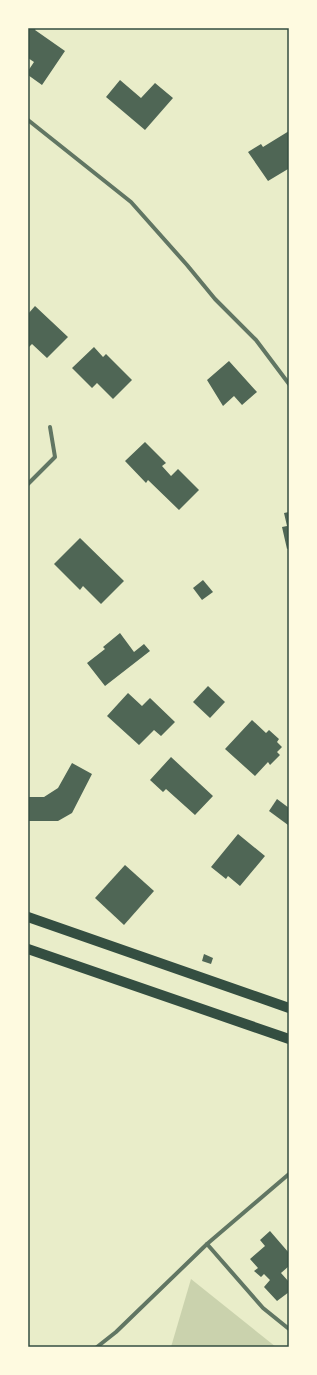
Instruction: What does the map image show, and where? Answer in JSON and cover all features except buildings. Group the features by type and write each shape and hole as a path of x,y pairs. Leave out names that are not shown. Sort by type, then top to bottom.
{"main road":[{"path":"28,917 289,1008"},
{"path":"28,949 289,1039"}],"street":[{"path":"28,120 131,202 215,299 256,340 289,384"},
{"path":"28,484 55,458 50,427"},
{"path":"97,1347 116,1332 207,1244 289,1174"},
{"path":"207,1244 263,1308 289,1329"}],"green space":[{"path":"191,1279 276,1347 171,1347"}]}
